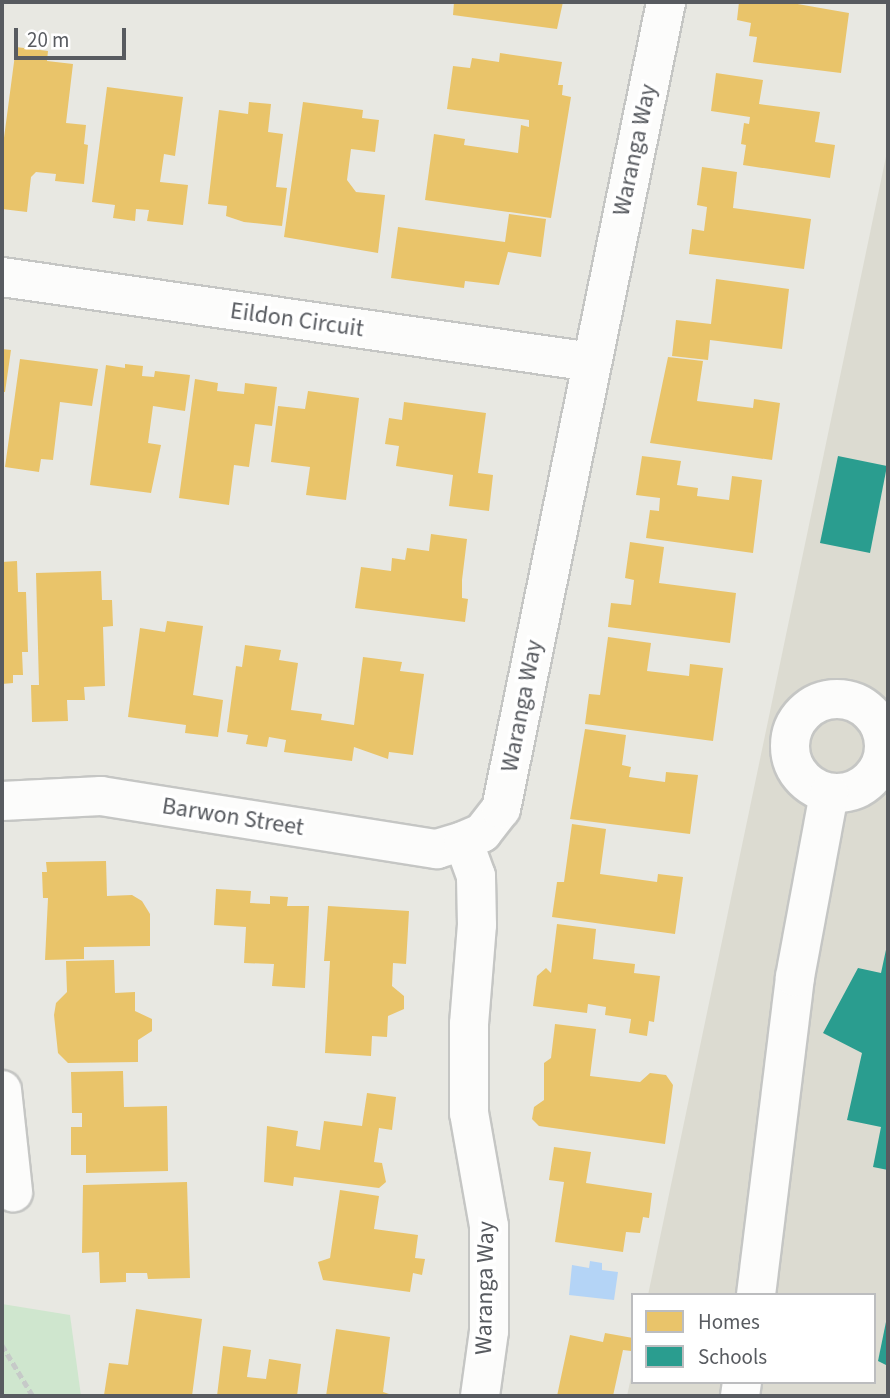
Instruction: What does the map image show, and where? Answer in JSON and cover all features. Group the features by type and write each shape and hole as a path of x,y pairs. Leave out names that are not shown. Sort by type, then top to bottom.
{"street":[{"name":"Waranga Way","path":"480,1396 489,1331 489,1226 470,1113 470,1024 477,925 476,876 463,841 482,833 501,809 666,2"},
{"name":"Eildon Circuit","path":"2,277 592,362"},
{"path":"756,1293 795,977 829,793"},
{"name":"Barwon Street","path":"2,801 101,796 437,849 463,841"},
{"path":"2,1090 13,1192"}],"path":[{"path":"2,1345 33,1396"}],"shaded area":[{"path":"888,147 888,1396 627,1396 631,1377 631,1384 876,1384 876,1293 648,1293"}],"green space":[{"path":"2,1304 70,1315 81,1396 2,1396"}],"water":[{"path":"590,1261 602,1263 602,1270 618,1272 614,1300 569,1295 572,1265 589,1268"}],"building: Homes":[{"path":"454,2 563,2 557,29 453,15"},
{"path":"739,2 786,2 849,13 841,73 753,62 757,37 749,36 751,23 737,20"},
{"path":"16,47 48,51 47,61 73,64 66,123 86,125 84,144 88,145 84,184 55,181 56,174 36,172 31,177 27,212 2,209 2,153"},
{"path":"500,53 562,62 558,85 563,85 562,95 571,97 551,218 425,200 434,134 465,139 464,145 518,153 521,125 529,127 529,120 447,109 453,66 470,68 472,58 499,62"},
{"path":"716,73 763,80 759,104 820,112 815,142 835,145 830,178 743,165 746,145 741,144 744,123 749,124 750,117 711,111"},
{"path":"107,87 183,97 175,156 164,154 160,182 188,185 183,225 147,221 149,210 136,209 135,221 113,218 115,205 92,202"},
{"path":"249,102 271,104 268,132 283,134 276,187 287,188 282,226 244,222 226,216 227,206 208,204 219,110 248,114"},
{"path":"303,102 363,110 362,118 379,120 375,152 351,149 347,180 356,192 385,195 378,253 284,237"},
{"path":"702,167 737,172 733,208 811,219 804,269 689,254 692,229 704,231 707,207 697,205"},
{"path":"509,214 546,219 541,257 508,252 499,285 465,281 464,288 391,278 398,227 505,242"},
{"path":"716,279 789,289 782,349 710,340 708,360 672,356 676,320 711,324"},
{"path":"2,349 11,350 5,392 2,392"},
{"path":"668,357 703,361 697,401 753,408 754,399 780,403 772,460 650,443"},
{"path":"20,359 98,369 92,406 60,402 53,460 41,459 39,472 5,467"},
{"path":"125,364 143,366 142,376 154,377 155,371 190,375 185,411 153,406 148,443 161,445 151,493 90,485 106,365 125,368"},
{"path":"195,379 218,383 217,391 244,394 245,383 277,387 272,426 255,424 249,467 234,465 229,505 179,498"},
{"path":"308,391 359,398 346,500 306,495 310,467 271,462 278,406 305,409"},
{"path":"404,402 486,413 478,473 493,475 489,511 449,506 453,475 396,466 399,446 385,444 389,418 402,420"},
{"path":"642,456 681,461 677,485 698,488 697,496 729,500 732,476 762,480 753,553 646,538 650,510 659,511 660,498 636,495"},
{"path":"431,534 467,539 462,580 462,598 468,599 465,622 355,608 361,567 391,571 392,558 405,560 407,548 429,551"},
{"path":"630,542 664,547 659,583 736,593 730,643 608,627 611,603 631,605 634,580 625,578"},
{"path":"17,561 18,592 26,592 28,652 22,652 23,675 13,675 13,683 2,684 2,562"},
{"path":"101,571 102,600 112,600 113,626 103,627 105,686 84,687 85,700 67,700 68,721 32,722 31,685 39,685 36,573"},
{"path":"167,621 203,626 193,695 223,700 218,737 185,733 186,725 128,717 140,628 165,632"},
{"path":"608,637 651,643 647,671 689,676 690,664 723,668 713,741 585,724 589,694 600,695"},
{"path":"245,645 281,650 279,660 298,663 291,710 322,714 321,720 354,725 363,657 402,662 400,671 424,674 413,755 389,752 388,759 354,747 352,761 284,752 286,740 269,737 267,747 246,744 248,735 227,732 236,666 242,667"},
{"path":"585,729 626,735 622,765 631,767 629,777 665,782 666,772 698,775 690,834 570,819"},
{"path":"572,824 606,829 600,874 657,882 658,874 683,877 675,934 552,917 557,882 564,882"},
{"path":"106,861 107,896 132,895 142,901 150,914 150,946 84,947 84,959 45,960 48,898 43,898 42,872 47,872 46,862"},
{"path":"216,889 251,891 250,903 270,904 270,896 288,897 287,906 309,906 305,988 272,986 274,964 244,963 246,927 214,925"},
{"path":"328,906 409,911 406,964 393,963 392,986 404,996 404,1009 388,1016 387,1037 372,1036 371,1056 325,1053 330,961 324,961"},
{"path":"557,924 596,929 593,959 635,964 634,973 660,976 654,1022 649,1021 647,1036 629,1033 631,1019 605,1015 606,1007 588,1004 587,1013 533,1006 537,976 546,968 551,973"},
{"path":"114,960 115,993 135,992 135,1011 152,1019 152,1031 138,1040 138,1062 68,1063 58,1053 54,1015 56,1003 67,992 66,961"},
{"path":"555,1024 596,1029 590,1076 640,1082 650,1073 666,1075 673,1085 665,1144 539,1126 532,1119 534,1107 544,1100 544,1063 551,1058"},
{"path":"123,1071 124,1107 167,1106 168,1171 86,1173 86,1155 71,1155 71,1127 82,1127 82,1113 72,1113 71,1072"},
{"path":"367,1093 396,1097 392,1130 379,1128 374,1162 382,1163 386,1182 379,1188 294,1177 293,1186 264,1182 267,1126 298,1131 296,1146 320,1150 324,1121 362,1126"},
{"path":"554,1147 591,1152 586,1183 652,1193 649,1218 643,1217 640,1233 626,1232 623,1252 555,1242 564,1182 549,1180"},
{"path":"187,1182 190,1278 148,1279 147,1273 126,1273 126,1282 100,1283 99,1252 82,1253 83,1185"},
{"path":"340,1190 379,1196 374,1229 418,1235 415,1258 425,1259 422,1275 413,1273 410,1292 323,1280 318,1262 330,1258"},
{"path":"136,1309 202,1319 192,1396 104,1395 109,1363 128,1365"},
{"path":"336,1329 390,1337 383,1392 395,1396 326,1396"},
{"path":"605,1333 631,1338 631,1351 623,1350 613,1396 557,1396 570,1335 603,1342"},
{"path":"223,1346 251,1350 247,1377 266,1379 269,1359 301,1364 297,1396 217,1396"}],"building: Schools":[{"path":"838,456 887,466 870,553 820,543"},
{"path":"887,945 888,1170 873,1167 881,1127 847,1120 862,1053 823,1033 858,968 881,973"},
{"path":"888,1318 888,1366 878,1361"}]}
